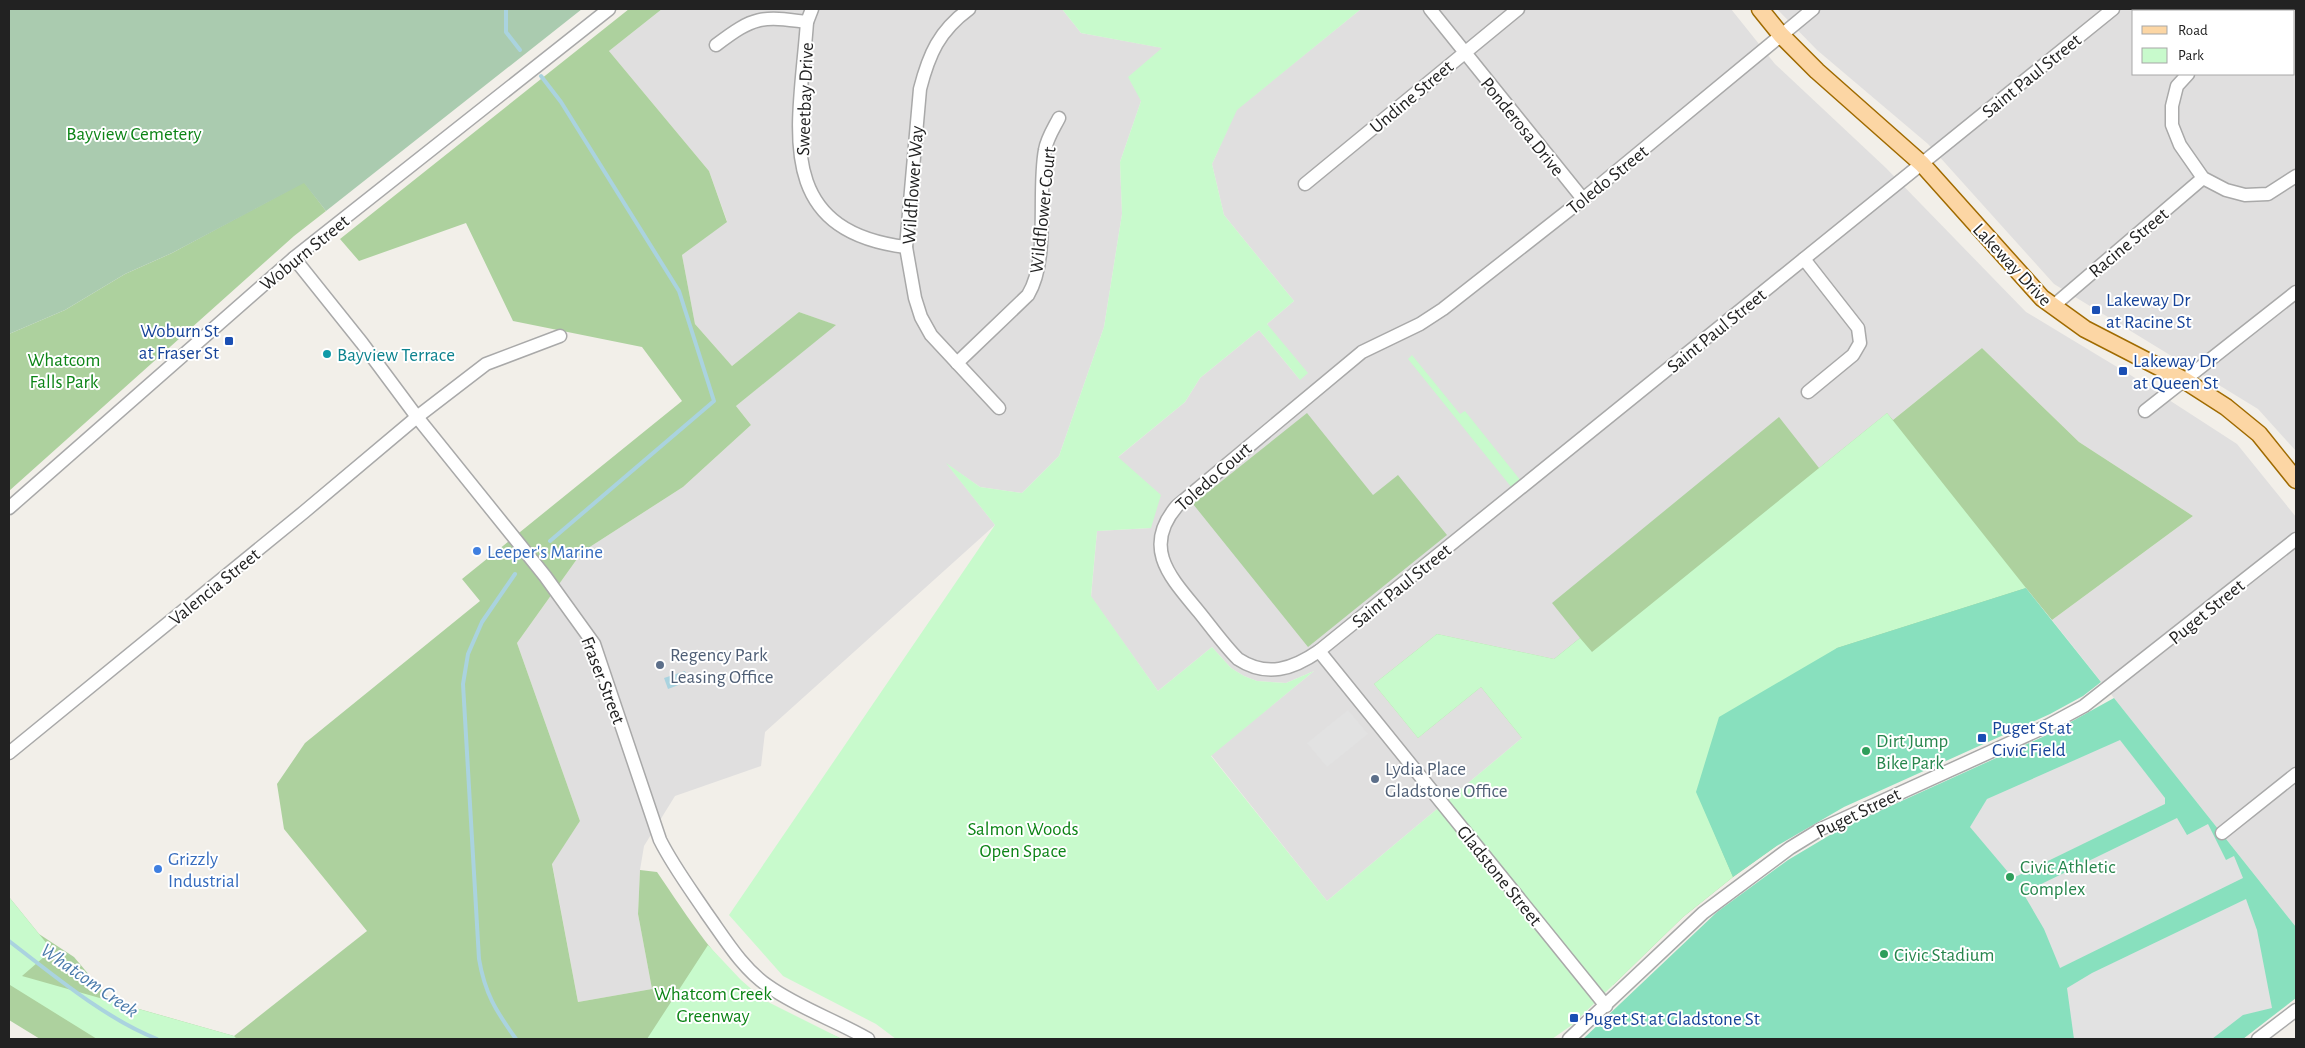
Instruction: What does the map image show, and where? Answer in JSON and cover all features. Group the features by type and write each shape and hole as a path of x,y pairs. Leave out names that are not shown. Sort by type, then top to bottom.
{"main road":[{"name":"Lakeway Drive","path":"1760,9 1781,35 1817,71 1922,164 2036,292 2052,307 2085,329 2184,380 2226,407 2254,430 2296,480"}],"street":[{"name":"Woburn Street","path":"9,508 294,258 609,9"},
{"name":"Sweetbay Drive","path":"812,9 807,22 799,141 800,160 810,193 822,210 840,226 859,237 882,244 906,247"},
{"name":"Wildflower Way","path":"969,9 950,25 939,39 930,54 925,69 920,89 906,247 915,298 921,317 931,335 999,408"},
{"name":"Ponderosa Drive","path":"1430,9 1583,199"},
{"name":"Undine Street","path":"1305,184 1518,9"},
{"name":"Toledo Street","path":"1393,335 1420,324 1443,309 1583,199 1813,9"},
{"name":"Saint Paul Street","path":"1319,651 2113,9"},
{"path":"716,45 753,21 772,18 807,22"},
{"path":"2187,75 2177,86 2172,106 2172,125 2180,145 2203,178 2226,190 2245,195 2268,194 2296,176"},
{"name":"Wildflower Court","path":"957,363 1028,295 1033,286 1039,265 1044,151 1046,142 1059,118"},
{"name":"Racine Street","path":"2052,307 2203,178"},
{"name":"Fraser Street","path":"294,258 362,343 417,417 545,576 594,644 660,840 671,862 733,951 748,969 766,985 789,1000 868,1039"},
{"path":"1804,259 1858,328 1860,343 1853,355 1808,392"},
{"path":"2145,411 2296,292"},
{"name":"Toledo Court","path":"1319,651 1290,668 1274,671 1248,665 1238,659 1168,572 1161,552 1162,532 1171,513 1183,500 1362,352 1393,335"},
{"name":"Valencia Street","path":"9,753 417,417 486,364 560,336"},
{"name":"Puget Street","path":"1569,1039 1606,1006 1703,912 1790,848 1830,825 2047,726 2084,706 2296,539"},
{"name":"Gladstone Street","path":"1319,651 1606,1006"},
{"path":"2222,833 2296,774"},
{"path":"2258,1039 2296,1010"}],"shaded area":[{"path":"662,9 1062,9 1081,33 1163,48 1141,101 1120,162 1122,214 1104,327 1059,456 1022,493 980,487 948,465 995,525 765,732 761,766 675,796 644,846 640,870 638,914 652,989 578,1002 552,863 580,821 517,643 582,552 683,487 751,425 736,406 835,325 799,312 732,366 695,324 682,255 727,221 709,171 609,51"},
{"path":"1361,9 1731,9 1775,64 1886,168 2026,312 2132,376 2237,444 2296,517 2296,927 2052,620 2193,516 2079,442 1982,348 1893,420 1887,413 1592,652 1554,659 1437,634 1374,684 1418,738 1481,687 1522,738 1327,901 1211,755 1314,671 1286,683 1257,681 1231,668 1212,647 1158,691 1091,597 1097,531 1151,528 1117,458 1185,402 1200,378 1259,330 1300,380 1267,324 1294,301 1224,215 1212,164 1236,110"},
{"path":"1777,9 2296,9 2296,451 2258,409 2054,284 1928,144 1817,50"},
{"path":"1348,710 1368,734 1327,767 1307,743"},
{"path":"2120,740 2165,798 2165,804 2013,878 1970,827 1987,799"},
{"path":"2177,818 2187,835 2208,824 2226,860 2234,856 2243,878 2060,968 2044,929 2023,893"},
{"path":"2246,899 2257,930 2272,1008 2243,1015 2212,1039 2074,1039 2067,988 2092,973"}],"green space":[{"name":"Bayview Cemetery","path":"9,9 582,9 326,211 304,183 172,253 125,274 65,310 9,334"},
{"path":"629,9 662,9 609,51 709,171 727,222 682,255 695,324 732,366 799,312 836,325 736,406 751,425 683,487 582,552 517,643 580,821 552,864 578,1002 652,989 638,914 640,870 657,872 705,941 747,987 782,1011 842,1039 40,1039 9,1020 9,897 39,934 74,957 111,1001 234,1036 367,931 284,829 277,784 305,743 480,601 462,579 682,401 642,347 513,321 466,223 359,261 340,239"},
{"name":"Salmon Woods Open Space","path":"1062,9 1361,9 1237,110 1212,164 1224,215 1294,301 1267,324 1308,373 1300,380 1259,330 1200,378 1185,402 1118,457 1161,495 1151,528 1097,531 1091,596 1158,691 1212,647 1231,668 1257,681 1286,683 1314,671 1211,756 1327,901 1522,738 1481,687 1418,738 1374,684 1437,634 1554,659 1580,638 1592,652 1887,413 2026,588 1837,648 1697,792 1733,877 1683,917 1572,1025 1552,1039 896,1039 876,1024 783,976 729,915 995,525 946,463 980,487 1022,493 1059,456 1104,327 1122,214 1120,162 1141,101 1128,77 1162,48 1081,33"},
{"name":"Whatcom Falls Park","path":"304,182 326,211 294,236 9,491 9,334 65,310 125,274 172,253"},
{"path":"1982,348 2079,442 2193,516 2052,620 2026,588 1775,847 1733,877 1683,917 1613,985 1522,738 1481,687 1418,738 1374,684 1437,634 1554,659 1580,638 1552,603 1779,417 1819,468 1887,413 1893,420"},
{"path":"1412,355 1460,414 1465,411 1521,481 1512,488 1408,359"},
{"path":"1307,413 1373,495 1398,475 1447,535 1308,647 1193,504"},
{"path":"2026,588 2101,682 2083,696 2050,714 1844,807 1775,847 1733,877 1696,792 1719,717 1837,648"},
{"name":"Civic Athletic Complex","path":"2114,698 2296,927 2296,998 2243,1039 1583,1039 1717,912 1788,860 1840,829 2049,734"},
{"path":"9,897 52,950 22,976 234,1036 237,1039 97,1039 9,986"},
{"name":"Whatcom Creek Greenway","path":"708,945 741,980 764,1000 842,1039 647,1039"}],"water":[{"path":"685,671 689,681 668,689 664,678"}],"waterway":[{"path":"506,9 506,32 520,50"},
{"path":"541,76 561,102 679,291 714,401 550,541"},
{"path":"515,574 482,622 468,654 463,684 479,959 484,982 492,1002 516,1039"},
{"name":"Whatcom Creek","path":"9,941 99,1008 157,1039"}],"place":[{"name":"Lakeway Dr at Racine St","path":"2096,310"},
{"name":"Woburn St at Fraser St","path":"229,341"},
{"name":"Bayview Terrace","path":"327,354"},
{"name":"Lakeway Dr at Queen St","path":"2123,371"},
{"name":"Leeper's Marine","path":"477,551"},
{"name":"Regency Park Leasing Office","path":"660,665"},
{"name":"Puget St at Civic Field","path":"1982,738"},
{"name":"Dirt Jump Bike Park","path":"1866,751"},
{"name":"Lydia Place Gladstone Office","path":"1375,779"},
{"name":"Grizzly Industrial","path":"158,869"},
{"name":"Civic Athletic Complex","path":"2010,877"},
{"name":"Civic Stadium","path":"1884,954"},
{"name":"Puget St at Gladstone St","path":"1574,1018"}]}
